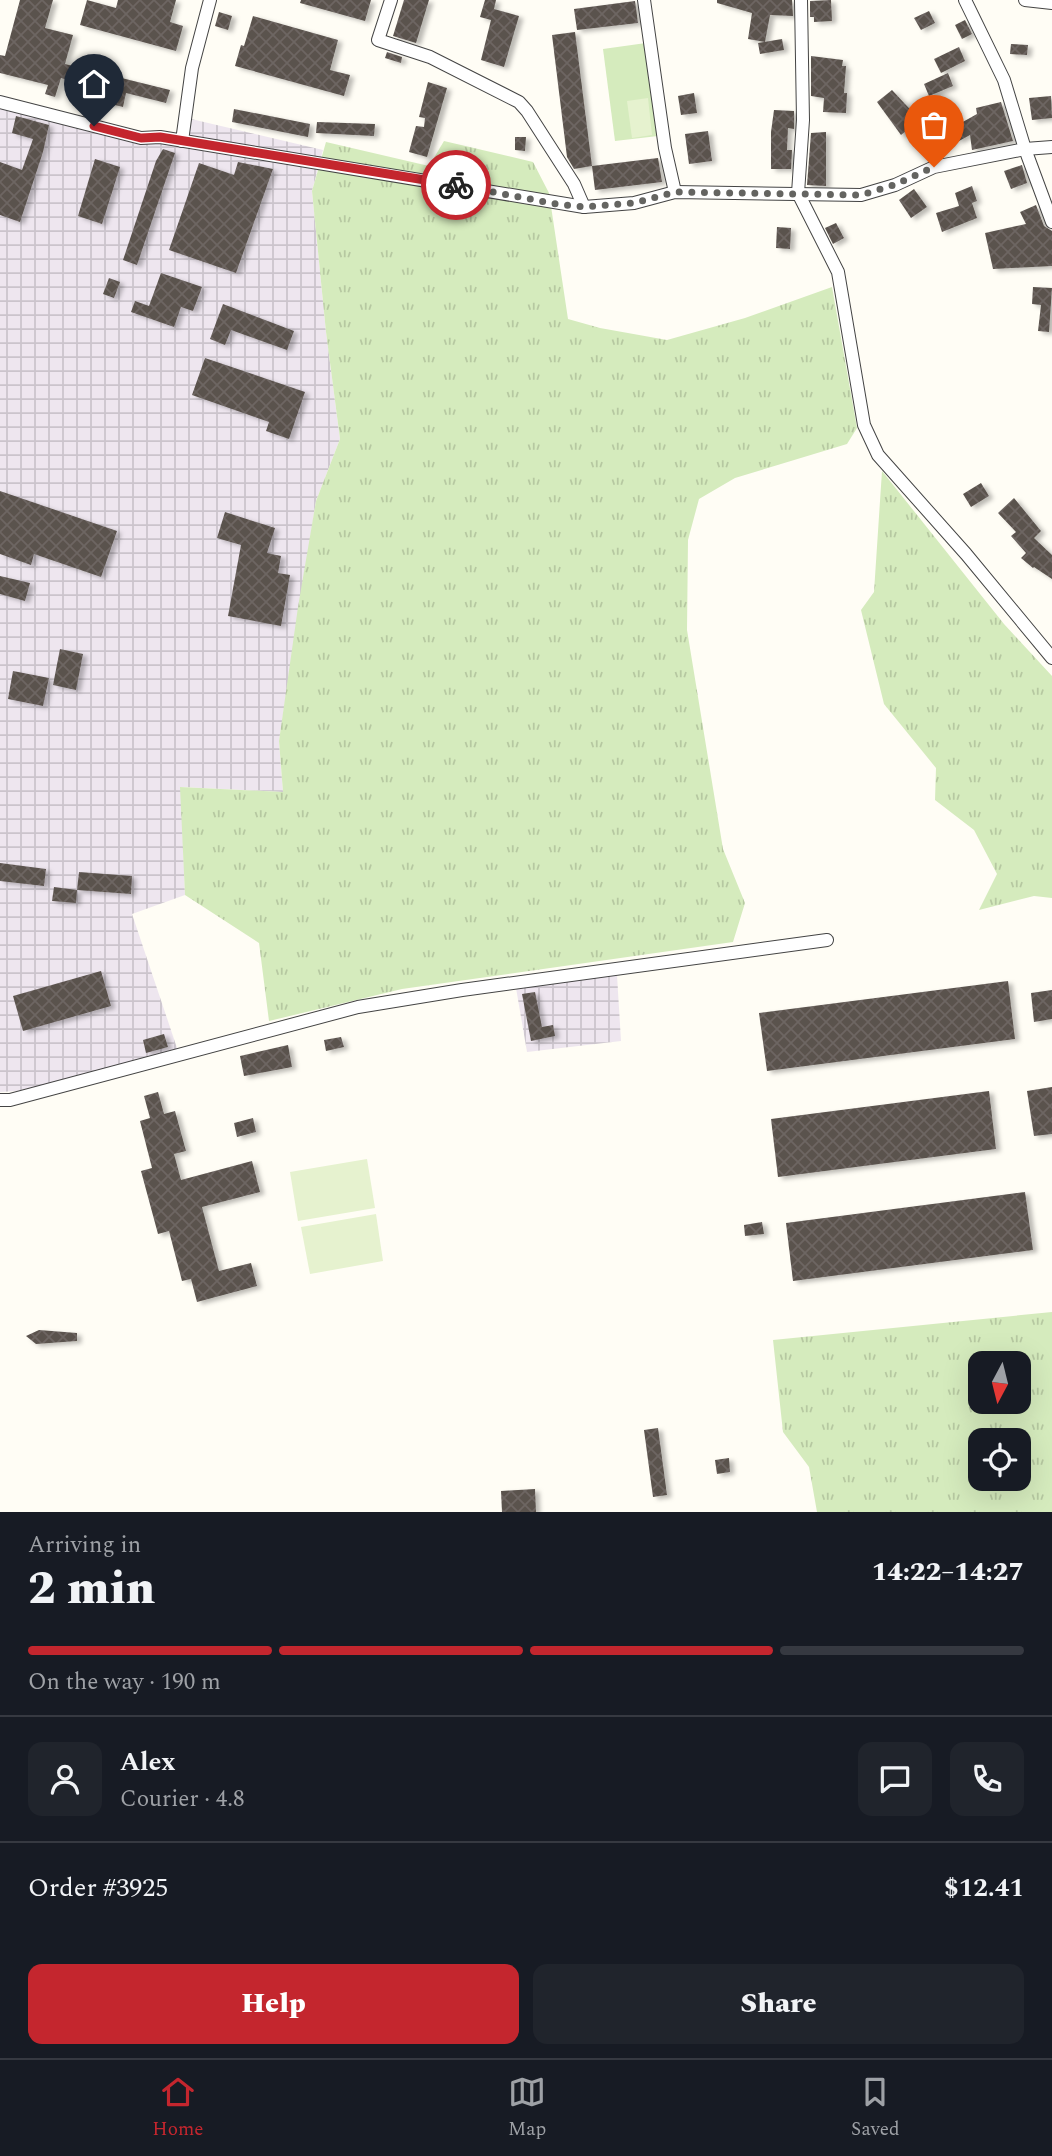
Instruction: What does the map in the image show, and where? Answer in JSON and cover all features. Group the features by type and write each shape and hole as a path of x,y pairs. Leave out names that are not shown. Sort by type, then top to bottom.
{"street":[{"path":"182,141 192,68 210,0"},
{"path":"391,0 379,40 429,57 519,102 574,184 584,207"},
{"path":"644,0 665,148 675,192"},
{"path":"801,0 803,120 798,194 838,272 864,425 878,455 966,554 1052,658"},
{"path":"965,0 1004,80 1025,149 1052,222"},
{"path":"1025,0 1052,3"},
{"path":"0,102 141,138 160,137 584,207 634,203 675,192 861,195 894,185 934,167 1025,149 1052,147"},
{"path":"0,1100 23,1097 358,1007 476,988 827,940"}],"shaded area":[{"path":"0,106 146,142 183,136 187,118 323,150 312,191 340,439 316,501 279,741 283,792 181,787 185,895 132,914 178,1051 17,1091 0,1092"},
{"path":"617,975 621,1041 527,1052 516,988"}],"green space":[{"path":"646,43 658,136 615,141 603,49"},
{"path":"648,98 652,135 632,138 627,101"},
{"path":"444,141 533,162 549,193 568,319 600,328 667,340 745,318 832,287 857,428 847,444 735,478 699,499 688,540 687,630 723,849 745,903 733,942 402,989 269,1021 259,943 185,895 180,787 283,792 279,741 298,607 316,501 340,439 312,191 326,142 429,166"},
{"path":"882,471 1004,624 1052,676 1052,898 1034,896 979,910 997,874 974,830 935,800 936,768 884,704 861,610 874,592"},
{"path":"367,1159 375,1208 298,1221 290,1172"},
{"path":"376,1214 383,1261 310,1274 301,1227"},
{"path":"1052,1312 1052,1512 817,1512 809,1467 783,1432 773,1340"}],"building":[{"path":"20,0 53,0 45,28 73,35 65,64 170,90 166,103 126,93 123,107 82,97 85,85 61,78 55,97 45,94 48,85 0,73 0,55 5,56"},
{"path":"87,0 116,8 118,0 176,0 170,22 183,26 176,51 80,25"},
{"path":"301,0 371,0 365,21 300,3"},
{"path":"404,0 429,0 416,43 393,36"},
{"path":"485,0 496,0 494,9 519,16 504,67 481,60 491,20 480,17"},
{"path":"717,0 792,0 793,16 770,15 765,42 748,39 752,13 717,3"},
{"path":"831,0 832,21 814,22 814,17 810,17 810,1"},
{"path":"635,1 638,23 577,30 574,9"},
{"path":"929,11 935,23 921,30 914,18"},
{"path":"219,12 232,16 228,30 215,26"},
{"path":"253,16 338,40 330,70 350,75 344,96 235,66"},
{"path":"965,20 972,34 962,39 955,25"},
{"path":"575,32 592,166 574,169 567,157 552,35"},
{"path":"782,39 784,50 760,54 758,43"},
{"path":"1011,44 1028,45 1027,55 1010,54"},
{"path":"959,47 965,61 941,73 934,59"},
{"path":"387,52 402,57 401,63 385,58"},
{"path":"811,56 843,60 842,66 846,66 846,113 823,112 824,98 811,96"},
{"path":"948,73 953,86 929,96 924,84"},
{"path":"428,82 447,88 427,157 409,152 416,126 424,127 425,118 419,117"},
{"path":"892,90 920,120 901,135 877,102"},
{"path":"694,93 697,113 681,115 678,96"},
{"path":"1051,96 1052,118 1032,120 1029,98"},
{"path":"1001,102 1013,141 972,150 970,135 959,141 952,128 977,114 976,108"},
{"path":"234,109 310,124 308,137 232,122"},
{"path":"774,110 794,111 794,129 788,128 787,150 792,150 791,169 771,169"},
{"path":"16,116 49,125 20,222 0,215 0,162 22,170 33,139 12,133"},
{"path":"939,120 947,135 935,142 927,127"},
{"path":"317,122 375,124 374,136 316,133"},
{"path":"708,131 712,161 689,164 685,134"},
{"path":"826,132 826,186 807,185 811,133"},
{"path":"515,137 526,137 525,151 515,150"},
{"path":"163,149 175,153 137,265 123,260 156,161"},
{"path":"658,158 662,182 595,190 592,166"},
{"path":"95,159 120,167 102,224 78,216"},
{"path":"238,162 273,169 236,273 169,250 199,163 234,175"},
{"path":"1022,165 1027,183 1011,189 1004,171"},
{"path":"972,186 977,201 972,203 977,218 942,232 936,213 959,206 955,193"},
{"path":"914,189 927,207 911,218 899,200"},
{"path":"1036,205 1044,226 1052,231 1052,266 993,269 985,233 1026,224 1020,212"},
{"path":"836,223 844,238 833,244 825,228"},
{"path":"777,227 791,228 790,249 776,248"},
{"path":"161,273 202,287 193,311 181,307 174,327 131,312 135,301 149,306"},
{"path":"109,278 120,282 114,298 103,294"},
{"path":"1033,287 1052,288 1049,332 1038,331 1041,305 1032,304"},
{"path":"223,304 294,331 287,350 231,330 225,345 210,339"},
{"path":"205,358 305,392 289,439 266,431 269,422 192,395"},
{"path":"981,483 989,496 971,507 963,494"},
{"path":"0,491 117,531 101,577 34,554 31,565 0,554"},
{"path":"1014,498 1041,531 1034,538 1052,555 1052,579 1021,558 1026,553 1011,536 1016,532 998,513"},
{"path":"225,512 275,528 267,553 281,556 278,573 290,575 281,626 228,616 241,545 217,538"},
{"path":"0,576 30,583 25,601 0,594"},
{"path":"60,649 83,654 76,690 53,685"},
{"path":"13,671 49,678 43,706 8,699"},
{"path":"0,863 46,869 44,886 0,881"},
{"path":"79,872 132,876 131,894 77,890"},
{"path":"54,887 77,890 76,903 52,901"},
{"path":"101,971 111,1006 23,1031 13,996"},
{"path":"1008,981 1015,1039 767,1071 759,1013"},
{"path":"1052,990 1052,1019 1034,1022 1031,993"},
{"path":"535,992 542,1027 553,1025 555,1036 531,1041 522,994"},
{"path":"164,1034 168,1047 146,1053 143,1040"},
{"path":"341,1037 344,1047 326,1051 324,1040"},
{"path":"288,1045 292,1067 244,1076 240,1056"},
{"path":"1052,1087 1052,1134 1034,1136 1027,1091"},
{"path":"989,1091 996,1149 778,1177 771,1119"},
{"path":"158,1092 164,1114 175,1111 186,1151 174,1154 181,1180 252,1161 260,1192 202,1207 219,1271 251,1263 257,1286 197,1302 191,1279 182,1281 169,1231 158,1234 141,1171 152,1168 140,1121 150,1118 144,1096"},
{"path":"253,1118 256,1132 237,1137 234,1123"},
{"path":"1025,1192 1033,1250 793,1281 786,1223"},
{"path":"762,1222 764,1234 745,1236 744,1225"},
{"path":"39,1330 77,1333 77,1341 36,1344 26,1336"},
{"path":"658,1428 667,1495 653,1497 644,1430"},
{"path":"729,1458 730,1472 717,1474 715,1460"},
{"path":"535,1489 536,1512 502,1512 501,1491"}],"way so far":[{"path":"456,185 584,207 634,203 675,192 861,195 894,185 934,167"}],"route":[{"path":"94,126 141,138 160,137 456,185"}]}
